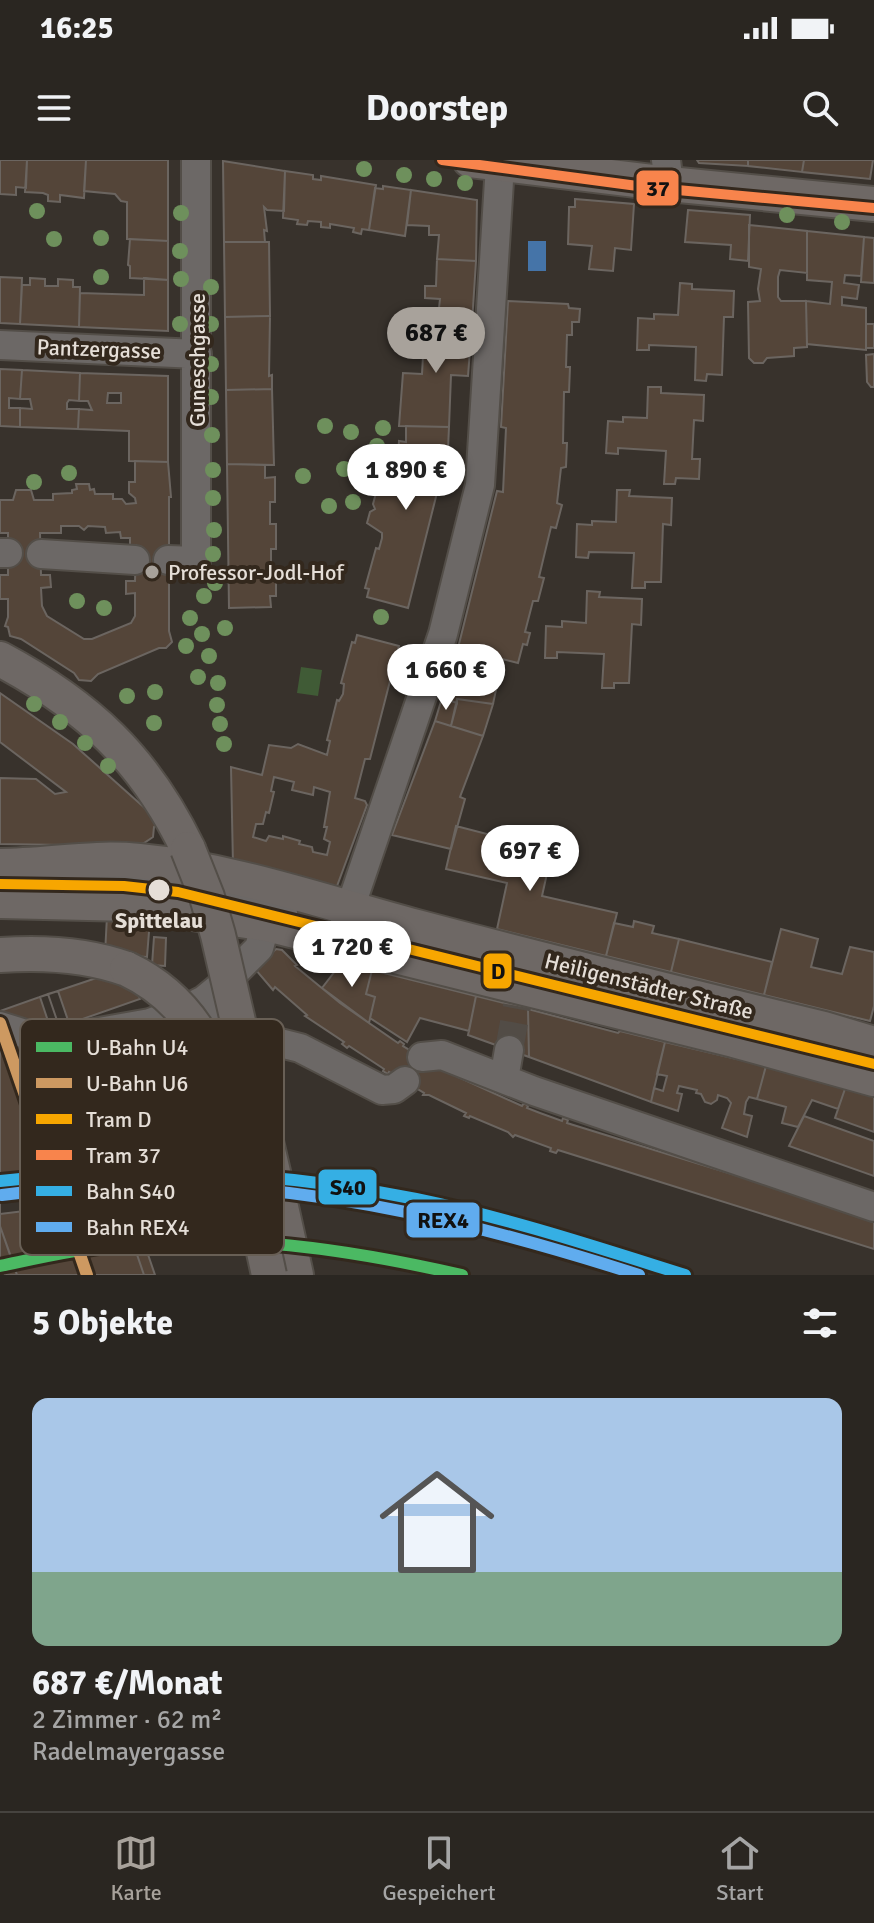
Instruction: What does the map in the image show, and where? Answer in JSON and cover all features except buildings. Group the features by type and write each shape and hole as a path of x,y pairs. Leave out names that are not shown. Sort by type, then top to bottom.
{"main road":[{"path":"485,162 667,172 874,204"},
{"path":"0,659 73,704 117,743 155,790 188,849 207,897 238,1019"},
{"name":"Heiligenstädter Straße","path":"0,866 36,866 88,859 139,861 193,869 271,907 344,926 446,967 824,1029 874,1044"},
{"name":"Heiligenstädter Straße","path":"0,901 271,907"},
{"path":"0,955 85,957 127,969 161,989 189,1019"},
{"name":"Heiligenstädter Straße","path":"523,981 874,1079"},
{"path":"284,1222 296,1275"},
{"path":"265,1255 269,1275"}],"street":[{"name":"Guneschgasse","path":"182,561 197,354 196,160"},
{"path":"344,926 443,634 480,485 485,162"},
{"name":"Pantzergasse","path":"0,345 197,354"},
{"path":"41,554 135,560"},
{"path":"0,879 123,881 174,887 271,907 259,948 248,961 204,1000 159,1019"},
{"path":"523,981 874,1060"},
{"path":"204,1000 217,1019"},
{"path":"0,1026 20,1032"},
{"path":"284,1044 300,1048 382,1090 394,1089 405,1081"},
{"path":"504,1079 509,1050"},
{"path":"422,1057 442,1055 653,1133 874,1207"}],"green space":[{"path":"301,667 322,670 318,696 297,693"}],"water":[{"path":"528,241 546,241 546,271 528,271"}],"tunnel":[{"path":"509,1050 517,1006"}],"metro line":[{"name":"U6","path":"0,1023 20,1081"},
{"name":"U4","path":"284,1245 462,1275"},
{"name":"U4","path":"0,1266 52,1255"},
{"name":"U6","path":"80,1255 87,1275"}],"tram line":[{"name":"37","path":"442,160 645,187 874,208"},
{"name":"D","path":"0,884 124,886 178,892 874,1064"}],"rail line":[{"name":"S40","path":"0,1181 20,1179"},
{"name":"S40","path":"284,1179 416,1199 484,1215 685,1275"},
{"name":"REX4","path":"2,1195 20,1193"},
{"name":"REX4","path":"284,1193 354,1202 469,1226 639,1275"}],"place":[{"name":"Professor-Jodl-Hof","path":"152,572"},
{"name":"Spittelau","path":"159,890"}]}
